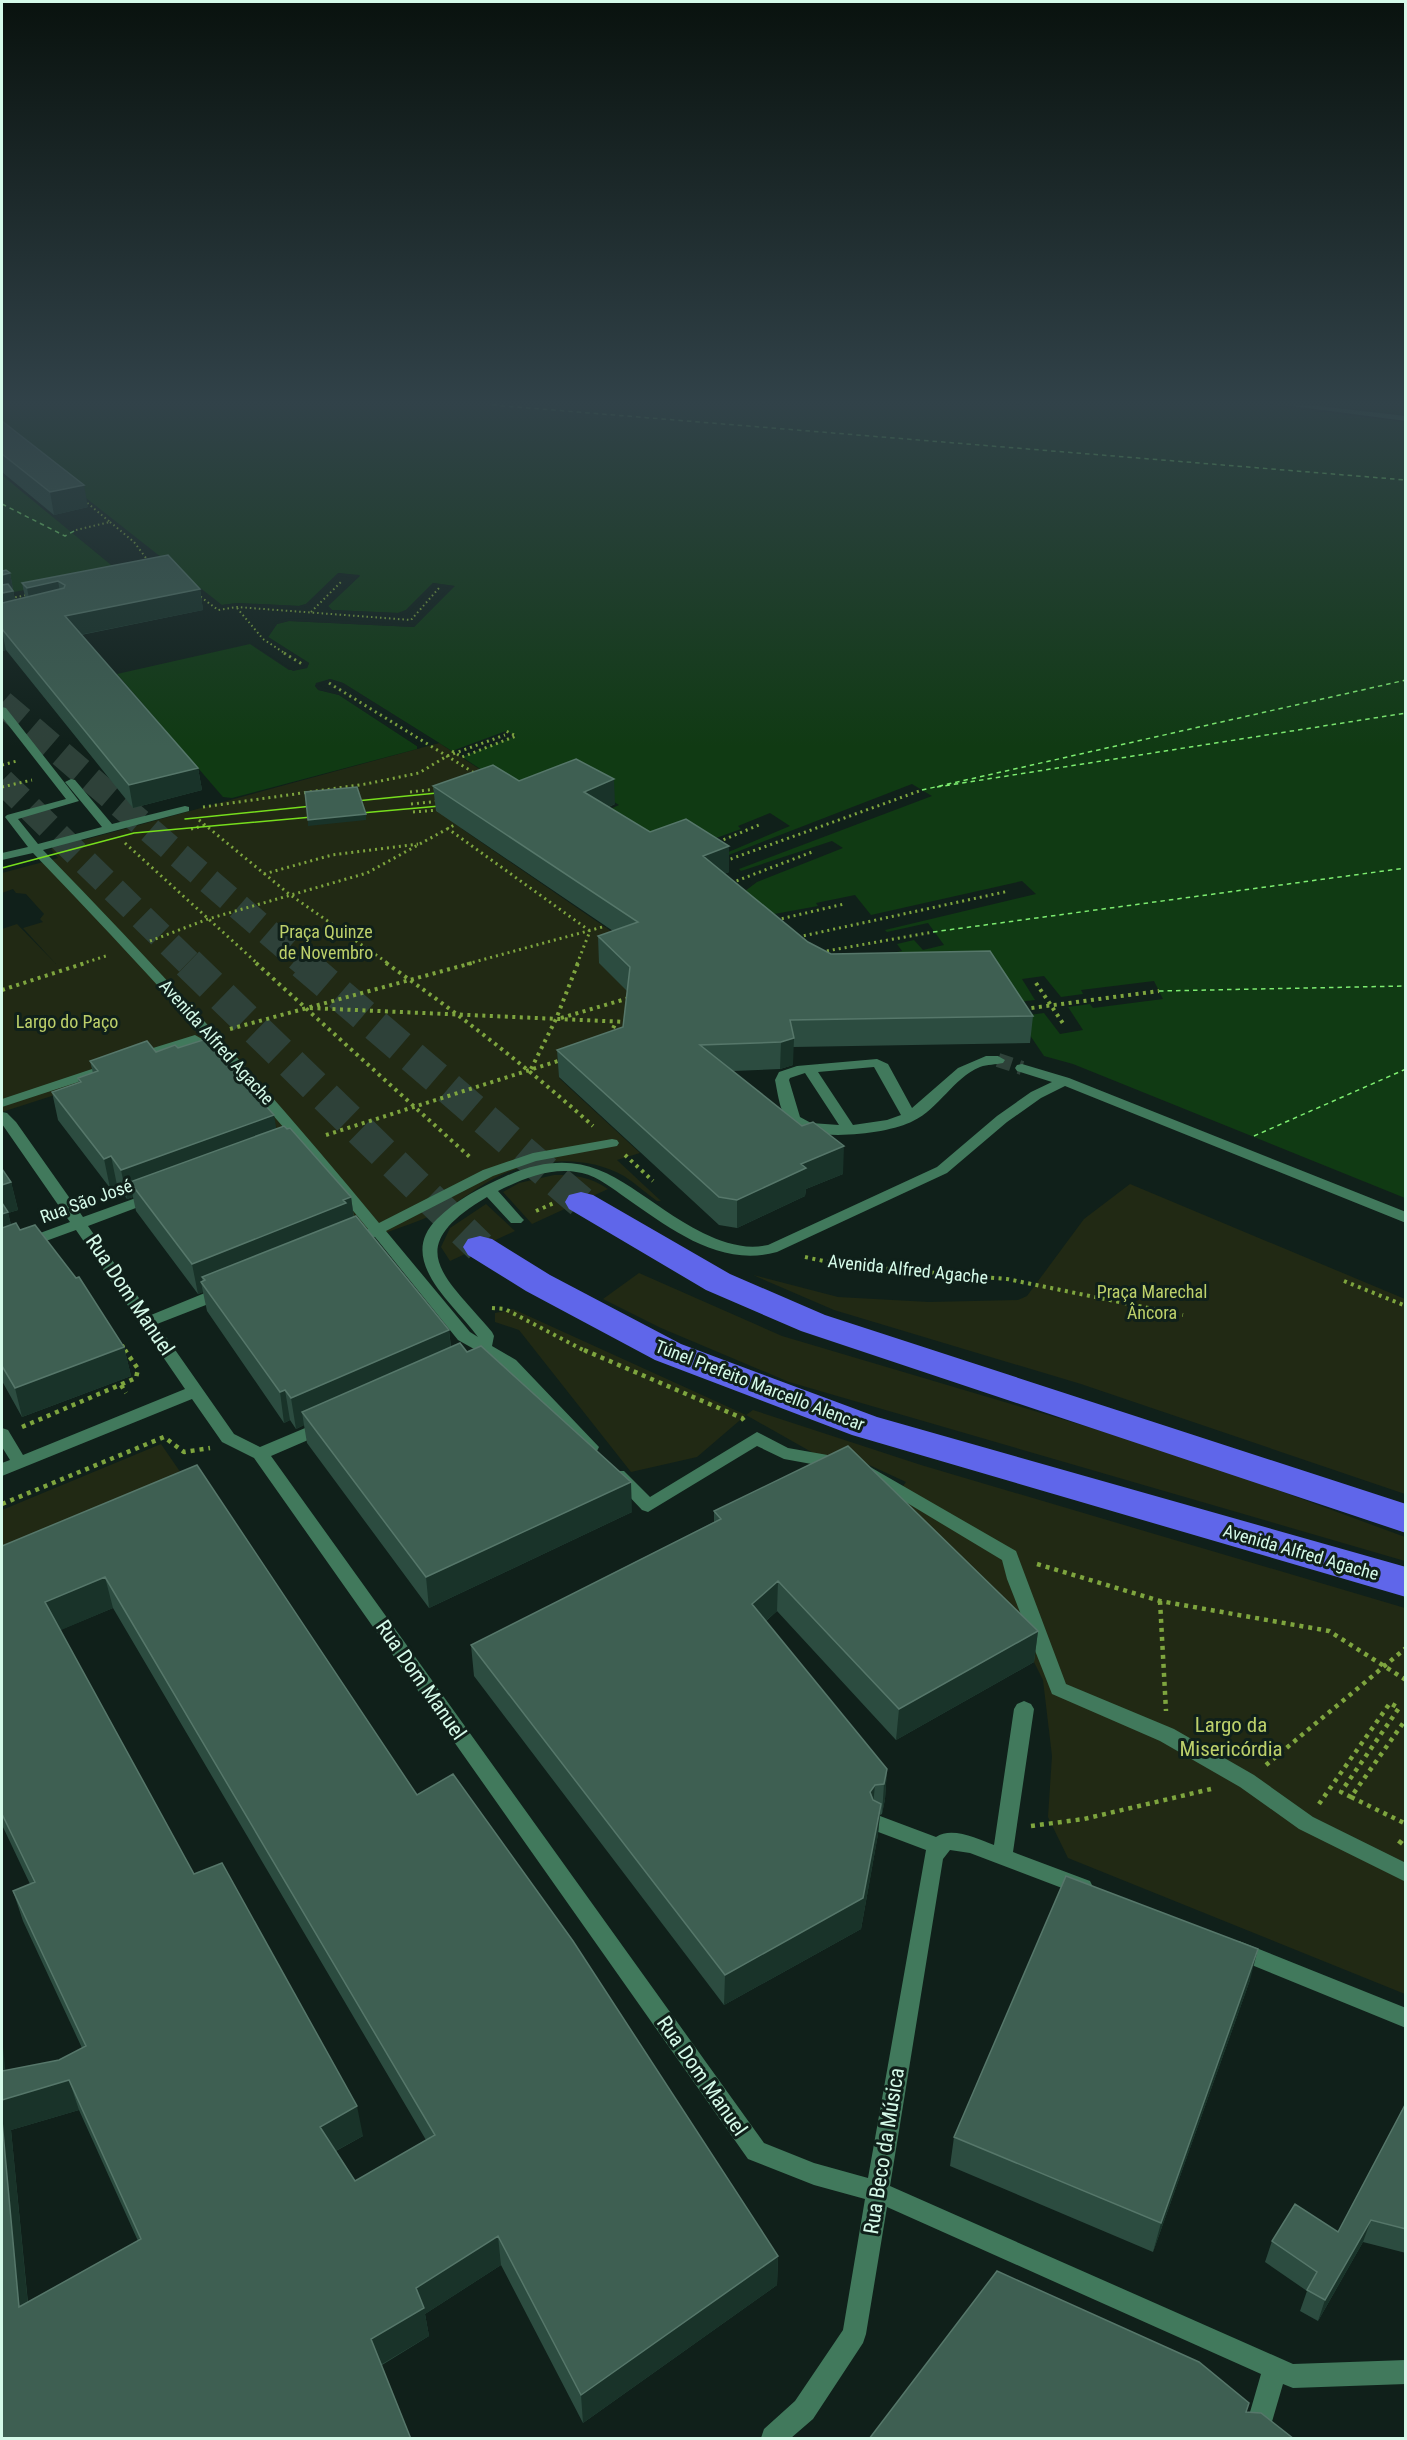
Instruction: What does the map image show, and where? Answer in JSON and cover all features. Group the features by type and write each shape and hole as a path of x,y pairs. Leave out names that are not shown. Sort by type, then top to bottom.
{"highway":[{"path":"582,1202 718,1282 813,1323 1406,1519"},
{"name":"Túnel Prefeito Marcello Alencar","path":"480,1246 538,1283 668,1352 865,1426 1023,1472"},
{"name":"Avenida Alfred Agache","path":"1023,1472 1406,1582"}],"street":[{"path":"2,699 109,828"},
{"path":"2,710 54,775"},
{"name":"Avenida Alfred Agache","path":"54,775 74,801 10,817 36,849 132,948 201,1037 305,1142 366,1235 464,1336 510,1364 648,1506 757,1438"},
{"path":"2,857 185,809"},
{"path":"145,1056 201,1037"},
{"path":"910,1118 883,1067 877,1063 809,1069 784,1075 782,1080 793,1118 799,1124 811,1128 850,1131 910,1118 959,1075 981,1060 998,1060"},
{"path":"2,1103 123,1063"},
{"path":"1022,1068 1064,1081 1406,1218"},
{"path":"809,1069 850,1131"},
{"path":"464,1364 475,1359 484,1349 486,1336 439,1278 432,1265 429,1251 431,1238 438,1226 489,1190 517,1176 544,1168 582,1168 603,1175 657,1213 698,1236 729,1249 749,1252 772,1250 942,1170 1002,1119 1035,1095 1064,1081"},
{"name":"Rua Dom Manuel","path":"6,1120 81,1223 228,1438 260,1454 756,2151 814,2174 878,2192 1293,2376 1406,2372"},
{"path":"366,1235 488,1173 532,1157 612,1143"},
{"path":"489,1190 516,1220"},
{"name":"Rua São José","path":"2,1252 167,1192"},
{"path":"148,1322 234,1287"},
{"path":"2,1470 196,1391"},
{"path":"260,1454 337,1420"},
{"path":"2,1435 20,1463"},
{"path":"757,1438 784,1453 841,1463 871,1472 1010,1556 1016,1579 1059,1689 1167,1735 1247,1781 1306,1823 1406,1873"},
{"path":"1002,1857 1024,1709"},
{"path":"880,1824 942,1844 971,1845 1097,1893"},
{"name":"Rua Beco da Música","path":"773,2439 804,2410 854,2334 933,1856 942,1844"},
{"path":"1218,1942 1406,2018"},
{"path":"1250,2439 1259,2425 1275,2368"}],"path":[{"path":"106,519 134,542 151,564 140,567"},
{"path":"76,530 110,522"},
{"path":"311,612 342,581"},
{"path":"195,592 218,610 237,607 411,620 439,588"},
{"path":"2,600 29,594"},
{"path":"237,607 262,639 302,664"},
{"path":"329,683 484,779"},
{"path":"454,752 462,758 516,736 506,731"},
{"path":"185,809 395,779 419,773 454,752 505,735"},
{"path":"2,788 54,775"},
{"path":"410,792 436,789 445,794"},
{"path":"717,864 921,790"},
{"path":"411,804 442,800"},
{"path":"185,809 289,894 411,978 530,1070 662,1189"},
{"path":"413,812 440,810"},
{"path":"2,990 132,948 208,919 366,873 464,821"},
{"path":"716,843 759,825"},
{"path":"109,828 488,1173"},
{"path":"447,828 590,931"},
{"path":"263,874 332,855 421,844"},
{"path":"728,884 812,852"},
{"path":"789,939 1009,891"},
{"path":"769,922 844,904"},
{"path":"201,1037 606,926"},
{"path":"530,1070 556,1019 590,931"},
{"path":"819,952 933,932"},
{"path":"1036,983 1064,1025"},
{"path":"1014,1010 1159,991"},
{"path":"556,1019 630,998"},
{"path":"307,1008 627,1022"},
{"path":"609,1038 616,1022"},
{"path":"305,1142 562,1060"},
{"name":"Avenida Alfred Agache","path":"772,1250 842,1265 1007,1279 1183,1315"},
{"path":"1344,1281 1406,1306"},
{"path":"462,1304 504,1309 591,1354 742,1418 757,1438"},
{"path":"2,1435 136,1378 138,1369 121,1343"},
{"path":"121,1385 126,1393"},
{"path":"2,1504 164,1437 183,1452 234,1441"},
{"path":"1010,1556 1160,1601 1329,1631 1403,1678"},
{"path":"1160,1601 1167,1735"},
{"path":"1006,1830 1084,1819 1247,1781 1406,1648"},
{"path":"1306,1823 1390,1703 1399,1708 1341,1792 1406,1824"},
{"path":"1351,1797 1406,1719"}],"green space":[{"name":"Praça Quinze de Novembro","path":"439,743 531,802 462,829 637,949 623,1054 559,1078 640,1153 617,1160 661,1201 657,1201 624,1176 609,1169 577,1162 542,1163 510,1171 489,1181 440,1212 372,1238 204,1047 2,1112 2,929 17,924 56,964 23,928 43,922 40,919 44,914 26,894 16,893 13,889 2,893 2,873 58,858 51,849"},
{"path":"554,1175 582,1178 608,1189 532,1224 503,1192 519,1183"},
{"name":"Praça Marechal Âncora","path":"1130,1184 1405,1299 1405,1494 1081,1384 834,1310 753,1275 838,1297 929,1302 1018,1300 1027,1296 1084,1219"},
{"path":"486,1204 515,1231 450,1261 441,1247 450,1228"},
{"path":"639,1273 782,1336 1183,1455 1405,1537 1405,1561 789,1382 661,1328 603,1299"},
{"path":"513,1309 746,1415 697,1457 631,1472 519,1330 495,1322 495,1313"},
{"name":"Largo da Misericórdia","path":"753,1410 921,1465 1405,1608 1405,1994 1068,1858 1048,1817 1052,1756 1043,1680 1034,1662 898,1527 900,1490 906,1482 854,1458 815,1454 746,1415"},
{"path":"161,1444 194,1492 2,1574 2,1510"}],"shaded area":[{"path":"2,519 55,519 115,568 101,575 14,592 2,578"},
{"path":"112,519 1405,519 1405,1198 1073,1064 1044,1056 1017,1016 873,974 730,902 756,882 725,861 651,856 591,818 619,805 580,781 528,800 462,757 516,736 506,731 452,751 343,683 330,679 316,683 315,686 319,690 339,695 417,746 417,749 232,798 223,797 117,674 250,644 289,670 307,668 309,663 268,637 277,624 289,621 414,627 454,586 433,583 406,610 398,613 332,610 328,606 360,576 339,573 306,604 299,606 237,603 222,605"}],"pier":[{"path":"55,519 60,519 117,565 115,568"},
{"path":"338,573 360,575 328,606 332,610 398,613 406,610 433,583 455,586 414,627 289,621 277,624 268,637 309,663 307,668 293,671 248,641 290,668 305,665 266,638 275,622 289,618 413,624 448,588 434,586 408,613 398,616 330,612 325,605 354,578 339,576 307,606 300,609 224,608 222,605 237,603 299,606 306,604"},
{"path":"330,679 343,683 439,743 435,744 342,686 331,682 318,686 341,692 419,744 420,748 417,749 417,746 339,695 318,690 315,686"},
{"path":"912,784 932,796 739,869 741,871 832,841 843,848 757,882 729,903 728,900 752,882 694,846 741,829 738,826 770,813 790,826 719,856 721,858"},
{"path":"1022,881 1036,894 885,930 887,932 928,923 944,945 923,950 914,940 897,944 902,951 812,968 753,918 818,906 816,903 855,895 871,915"},
{"path":"1044,976 1061,997 1083,994 1081,990 1154,981 1163,999 1093,1008 1090,1004 1068,1007 1083,1030 1060,1034 1044,1013 1014,1017 1010,1003 1035,1000 1022,979"}],"building":[{"path":"168,555 200,589 65,616 198,768 129,785 2,629 2,603 64,588 65,585 58,581 27,588 22,583"},
{"path":"6,570 10,573 2,575 2,571"},
{"path":"8,584 13,591 2,593 2,585"},
{"path":"576,759 614,779 584,792 650,832 686,819 729,846 703,856 808,942 831,954 990,951 1033,1016 790,1020 794,1038 781,1042 700,1045 802,1126 813,1122 844,1146 801,1164 806,1168 737,1200 719,1197 557,1050 623,1027 630,967 598,936 638,922 433,786 493,765 519,781"},
{"path":"357,787 366,814 308,820 305,792"},
{"path":"206,1039 274,1115 121,1170 111,1156 104,1159 52,1092 81,1082 78,1078 98,1071 90,1061 147,1041 156,1052 175,1045 178,1048"},
{"path":"284,1126 287,1129 290,1128 351,1197 343,1200 346,1203 192,1264 130,1182"},
{"path":"2,1169 11,1182 2,1185"},
{"path":"2,1203 8,1212 2,1214"},
{"path":"356,1216 449,1330 291,1398 285,1390 280,1392 201,1282 205,1280 202,1277"},
{"path":"16,1223 20,1230 35,1225 76,1278 79,1277 124,1347 15,1388 2,1366 2,1228"},
{"path":"460,1343 467,1352 481,1346 631,1482 426,1577 302,1412"},
{"path":"848,1446 1038,1631 899,1709 778,1581 752,1604 887,1769 884,1784 875,1785 870,1792 873,1800 881,1804 863,1898 725,1975 471,1645 721,1519 714,1511"},
{"path":"197,1465 417,1795 453,1774 573,1941 778,2256 581,2395 498,2236 416,2288 424,2308 371,2339 411,2439 2,2439 2,2121 19,2307 141,2239 69,2080 2,2100 2,2071 59,2060 86,2046 13,1891 35,1882 2,1814 2,1546","holes":["105,1577 435,2135 355,2181 320,2127 357,2106 222,1863 194,1874 45,1602"]},
{"path":"1066,1876 1258,1949 1161,2223 954,2137"},
{"path":"1406,2103 1406,2229 1371,2220 1325,2300 1307,2290 1317,2272 1272,2241 1295,2204 1338,2232"},
{"path":"997,2271 1199,2362 1249,2403 1246,2412 1261,2413 1294,2439 869,2439"}],"ferry route":[{"path":"31,519 65,536 76,530"},
{"path":"922,790 1406,680"},
{"path":"937,787 1406,713"},
{"path":"933,932 1406,868"},
{"path":"1159,991 1406,986"},
{"path":"1254,1136 1406,1069"}],"tunnel":[{"path":"2,703 305,964"},
{"path":"2,781 190,964"},
{"path":"188,963 480,1247"},
{"path":"303,963 581,1202"},
{"path":"998,1060 1022,1068"}],"tram line":[{"path":"346,802 437,793"},
{"path":"185,819 322,805"},
{"path":"350,814 440,806"},
{"path":"2,868 134,833 323,816"}],"park label":[{"name":"Largo do Paço","path":"67,1021"}]}
